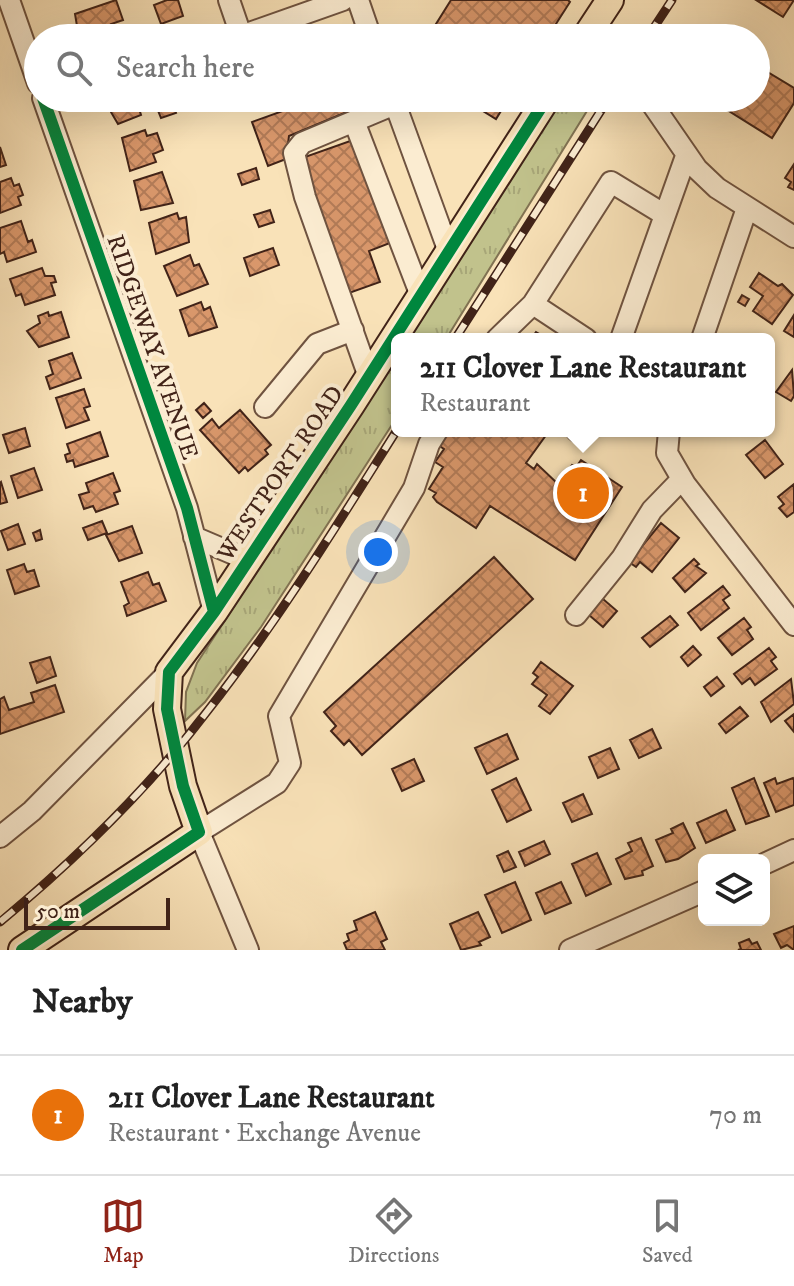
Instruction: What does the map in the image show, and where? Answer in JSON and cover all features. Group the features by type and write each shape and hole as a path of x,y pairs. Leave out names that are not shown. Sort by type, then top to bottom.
{"main road":[{"path":"594,24 610,0"},
{"name":"WESTPORT ROAD","path":"397,333 538,112"},
{"name":"WESTPORT ROAD","path":"169,672 214,612 391,343"},
{"path":"22,950 199,832 183,786 169,722 169,672"}],"street":[{"path":"9,0 24,43"},
{"path":"229,0 237,24"},
{"path":"277,24 343,0"},
{"path":"358,0 366,24"},
{"name":"RIDGEWAY AVENUE","path":"48,112 194,537 214,612"},
{"path":"369,377 305,197 294,153 302,143 372,112"},
{"path":"398,112 449,252"},
{"path":"657,112 686,156 717,188 794,237"},
{"path":"354,121 421,296"},
{"path":"623,333 686,156"},
{"path":"503,333 533,304 611,182 665,215"},
{"path":"704,333 747,208"},
{"path":"533,304 577,333"},
{"path":"265,407 317,344 353,330"},
{"path":"248,950 199,832 277,783 290,763 279,716 414,488 433,437"},
{"path":"668,437 666,447 682,479 794,625"},
{"path":"576,615 622,558 652,510 682,479"},
{"path":"194,537 248,560"},
{"path":"0,837 32,811 169,672"},
{"path":"770,861 794,850"},
{"path":"570,950 698,894"}],"green space":[{"path":"554,112 586,112 450,333 413,333"},
{"path":"391,367 391,426 261,627 205,702 185,721 186,692 197,663"}],"building":[{"path":"116,0 123,20 111,24 77,24 75,14"},
{"path":"178,0 183,16 161,24 154,5"},
{"path":"451,0 570,2 556,24 436,24"},
{"path":"756,0 794,0 783,17"},
{"path":"770,73 794,88 794,103 772,138 730,112 770,112"},
{"path":"111,112 140,112 141,115 118,124"},
{"path":"159,112 176,112 176,113 161,118"},
{"path":"280,112 347,112 289,136 286,159 268,166 252,122"},
{"path":"485,112 500,112 496,119"},
{"path":"145,130 147,136 157,133 163,150 153,154 156,162 130,171 122,138"},
{"path":"353,140 390,243 369,251 380,282 349,293 302,158"},
{"path":"0,147 6,165 0,167"},
{"path":"794,164 794,190 788,187 791,182 785,178"},
{"path":"256,168 259,179 242,185 238,174"},
{"path":"162,172 173,203 141,210 134,181"},
{"path":"11,178 14,186 19,184 23,195 18,197 21,205 0,213 0,182"},
{"path":"270,210 274,222 259,227 254,215"},
{"path":"177,213 179,219 186,217 189,242 156,254 149,223"},
{"path":"21,221 28,242 32,240 36,252 7,262 4,252 0,254 0,228"},
{"path":"273,248 279,265 250,276 244,258"},
{"path":"190,255 194,266 199,264 208,284 177,296 164,266"},
{"path":"42,268 45,276 54,276 56,282 51,283 55,295 25,305 21,294 16,296 10,279"},
{"path":"759,273 778,286 782,284 793,295 772,324 753,311 763,296 750,287"},
{"path":"742,295 749,299 745,306 738,302"},
{"path":"201,302 204,310 210,307 217,327 189,336 180,310"},
{"path":"48,312 49,316 61,312 69,337 39,347 27,331 40,323 38,316"},
{"path":"794,315 794,337 784,331"},
{"path":"72,353 81,378 50,389 46,377 53,374 49,361"},
{"path":"792,370 794,396 791,401 776,392"},
{"path":"84,389 90,406 84,408 89,420 66,428 56,398"},
{"path":"204,403 211,411 203,418 196,410"},
{"path":"240,410 271,445 265,450 268,454 248,471 245,467 239,473 200,430 212,419 219,428"},
{"path":"25,428 30,446 9,453 3,435"},
{"path":"100,432 108,456 75,467 73,460 67,462 65,455 70,453 67,444"},
{"path":"443,437 545,437 526,463 534,469 537,464 558,484 572,465 576,467 581,460 622,487 575,560 490,506 476,528 437,502 433,497 436,493 429,489 443,467 435,462 444,449 438,445"},
{"path":"765,440 783,464 765,478 746,455"},
{"path":"34,468 42,490 18,498 11,476"},
{"path":"113,473 120,491 114,493 118,504 96,512 93,506 84,509 79,495 89,492 86,483"},
{"path":"0,483 7,502 0,504"},
{"path":"794,484 794,512 787,517 779,508 784,504 778,497"},
{"path":"102,521 107,533 88,540 83,528"},
{"path":"661,523 679,538 652,572 640,562 636,567 629,562"},
{"path":"18,524 25,544 8,550 1,531"},
{"path":"132,526 142,553 119,561 106,535"},
{"path":"40,530 42,539 36,541 33,533"},
{"path":"494,557 533,599 362,755 349,740 344,745 331,731 336,726 324,712"},
{"path":"694,559 699,564 696,566 706,573 685,592 673,578"},
{"path":"24,564 27,572 34,570 39,586 15,594 7,570"},
{"path":"148,572 153,585 159,583 166,601 127,616 124,606 129,603 121,582"},
{"path":"723,586 730,595 723,600 729,608 701,630 688,613"},
{"path":"596,593 617,611 603,627 582,609"},
{"path":"670,616 678,625 650,647 642,638"},
{"path":"744,618 751,627 747,630 753,639 732,655 718,638"},
{"path":"693,646 701,655 688,666 681,657"},
{"path":"769,648 776,657 771,661 777,669 755,685 750,678 742,684 734,674"},
{"path":"50,657 56,676 37,683 30,663"},
{"path":"541,662 573,686 550,714 539,706 547,695 532,684 538,677 533,673"},
{"path":"717,677 724,686 711,696 704,687"},
{"path":"791,679 794,704 771,722 761,702"},
{"path":"55,685 64,712 0,734 0,699 4,697 9,710 34,702 31,693"},
{"path":"740,707 748,716 726,733 719,724"},
{"path":"794,714 794,732 785,721"},
{"path":"652,729 661,748 639,758 630,740"},
{"path":"507,734 518,759 487,774 475,748"},
{"path":"610,748 619,769 598,778 589,757"},
{"path":"414,759 424,781 402,791 392,769"},
{"path":"516,778 531,810 507,822 492,790"},
{"path":"754,778 769,816 746,824 732,788"},
{"path":"775,778 777,784 794,780 794,805 776,812 764,783"},
{"path":"583,794 592,814 572,822 563,803"},
{"path":"726,810 735,830 706,843 697,823"},
{"path":"683,823 695,848 678,859 666,862 656,840 673,833 671,829"},
{"path":"641,838 653,866 642,871 643,875 625,879 616,859 632,851 628,843"},
{"path":"544,841 550,854 525,866 519,852"},
{"path":"508,851 516,867 504,872 497,856"},
{"path":"597,853 611,884 586,896 572,864"},
{"path":"515,882 531,920 502,933 485,895"},
{"path":"561,882 571,903 545,914 536,893"},
{"path":"375,912 387,939 381,942 385,950 347,950 344,943 349,940 347,934 357,930 354,921"},
{"path":"478,912 490,937 479,942 481,945 461,950 450,924"},
{"path":"794,926 794,950 787,945 781,948 774,934"},
{"path":"749,939 752,944 757,942 761,950 738,950 741,949 739,943"}],"railway":[{"path":"656,24 672,0"},
{"path":"459,333 600,112"},
{"path":"0,922 110,822 186,738 283,607 393,437"}],"cycle path":[{"path":"48,112 187,508 214,612"},
{"path":"397,333 538,112"},
{"path":"22,950 199,832 183,786 167,709 169,672 214,612 391,342"}],"place":[{"name":"211 Clover Lane Restaurant","path":"583,493"}]}
